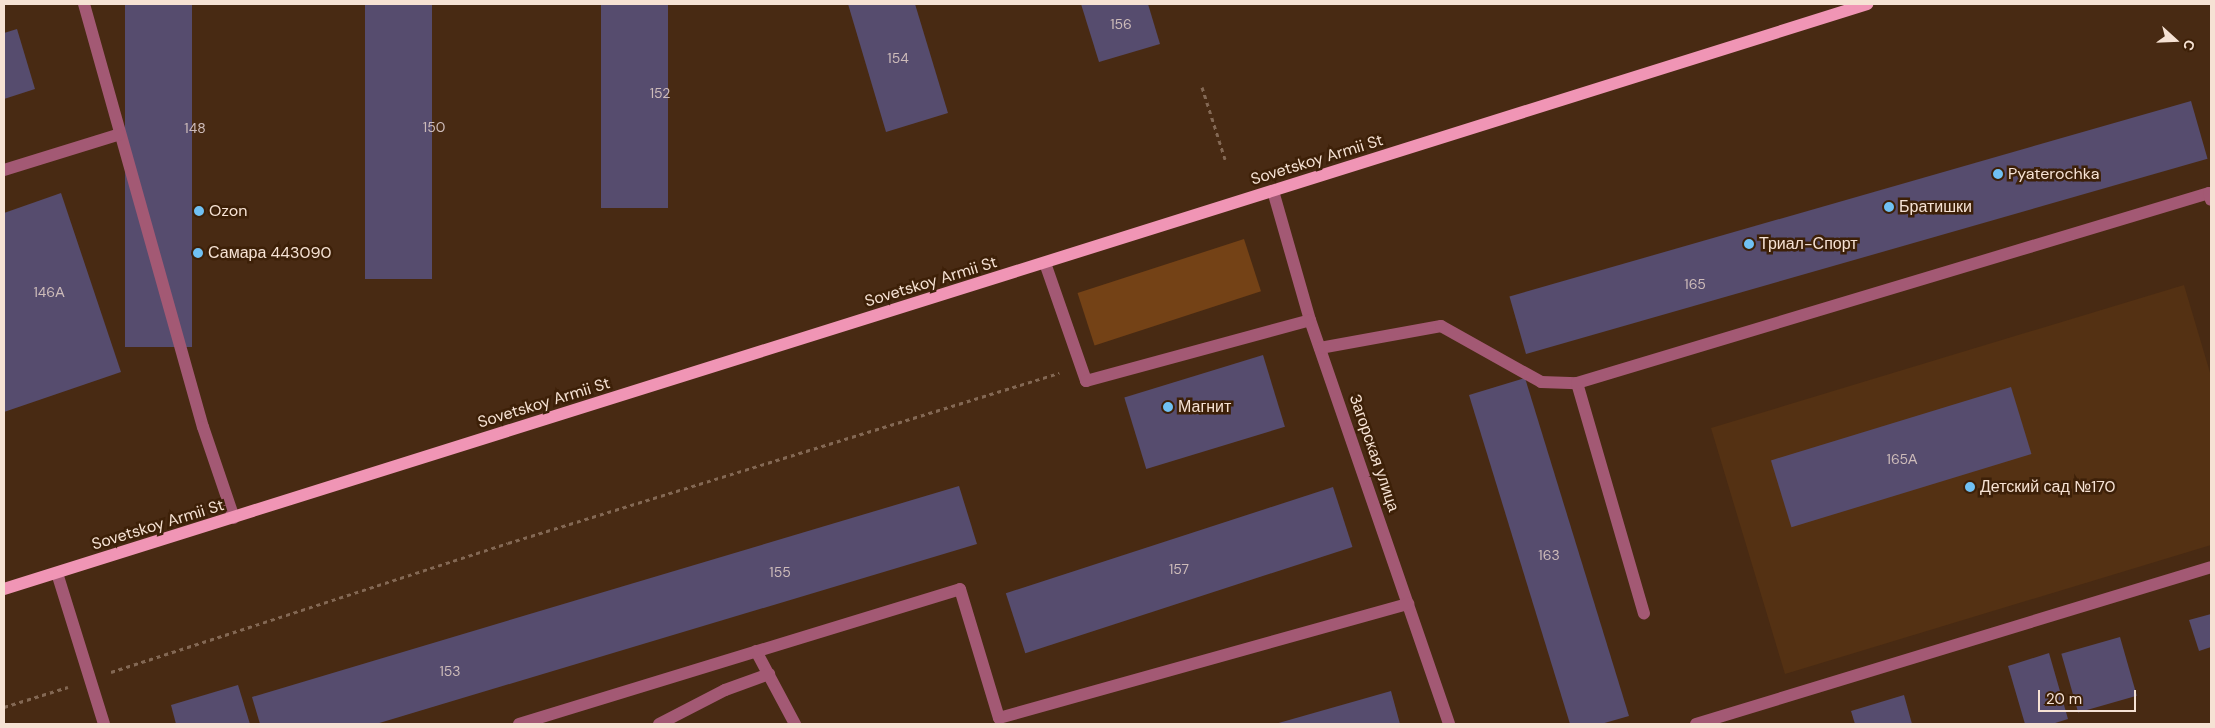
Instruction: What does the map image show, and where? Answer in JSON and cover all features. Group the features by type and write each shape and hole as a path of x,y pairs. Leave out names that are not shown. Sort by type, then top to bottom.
{"main road":[{"name":"Sovetskoy Armii St","path":"4,589 1867,4"}],"street":[{"path":"84,4 203,427 234,518"},
{"path":"4,170 120,134"},
{"name":"Загорская улица","path":"1273,191 1310,320 1449,724"},
{"path":"1320,348 1441,326 1541,382 1578,383 2209,193 2211,200"},
{"path":"1044,263 1086,381 1310,320"},
{"path":"1578,383 1644,613"},
{"path":"1696,724 2211,567"},
{"path":"57,573 104,724"},
{"path":"519,724 960,589 999,718 1408,604"},
{"path":"756,651 770,674 795,724"},
{"path":"659,724 726,690 770,674"}],"path":[{"path":"1202,87 1225,159"},
{"path":"4,707 508,543 1081,366"}],"shaded area":[{"path":"1244,239 1261,291 1095,345 1078,293"},
{"name":"Детский сад №170","path":"2184,285 2211,376 2211,545 1785,674 1711,428"}],"building":[{"path":"125,4 192,4 192,347 125,347"},
{"path":"365,4 432,4 432,279 365,279"},
{"path":"601,4 668,4 668,208 601,208"},
{"path":"848,4 915,4 948,113 886,132"},
{"path":"1081,4 1148,4 1160,44 1099,62"},
{"path":"17,29 35,89 4,99 4,33"},
{"path":"2191,101 2208,159 1526,354 1509,296"},
{"path":"61,193 121,372 4,412 4,213"},
{"path":"1263,355 1285,427 1146,469 1124,397"},
{"path":"1525,378 1629,716 1601,724 1570,724 1469,395"},
{"path":"2011,387 2031,454 1791,527 1771,460"},
{"path":"959,486 977,544 376,724 260,724 252,697"},
{"path":"1333,487 1352,547 1025,653 1006,593"},
{"path":"2211,614 2211,647 2199,651 2189,620"},
{"path":"2120,637 2137,696 2078,712 2061,654"},
{"path":"2049,653 2068,719 2052,724 2025,724 2008,666"},
{"path":"238,685 250,724 176,724 171,705"},
{"path":"1391,691 1400,724 1275,724"},
{"path":"1904,695 1912,724 1855,724 1851,711"}],"place":[{"name":"Pyaterochka","path":"1998,174"},
{"name":"Братишки","path":"1889,207"},
{"name":"Ozon","path":"199,211"},
{"name":"Триал-Спорт","path":"1749,244"},
{"name":"Самара 443090","path":"198,253"},
{"name":"Магнит","path":"1168,407"},
{"name":"Детский сад №170","path":"1970,487"}]}
